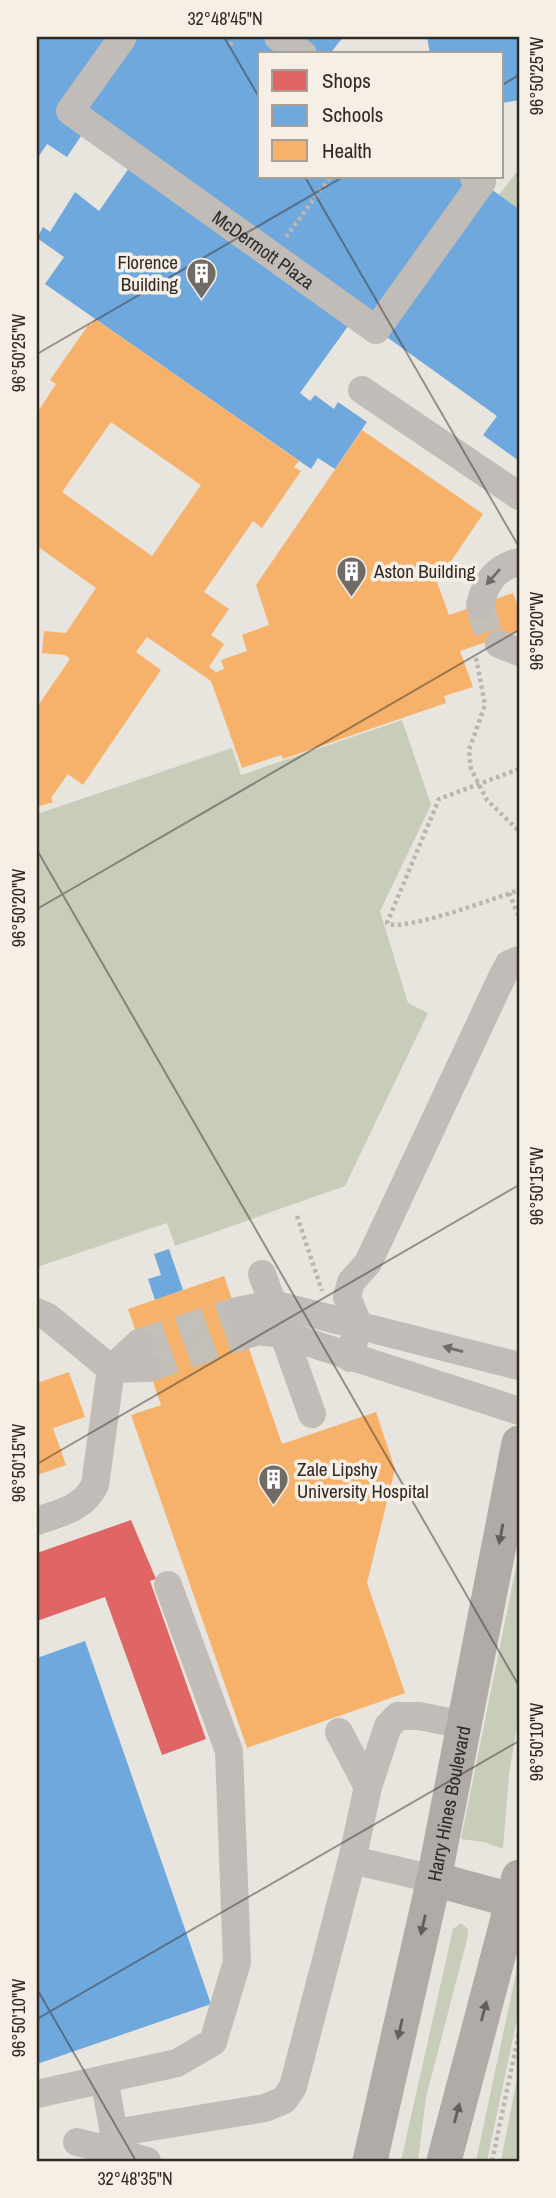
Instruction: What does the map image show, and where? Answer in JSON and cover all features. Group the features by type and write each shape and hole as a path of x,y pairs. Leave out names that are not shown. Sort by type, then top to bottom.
{"main road":[{"name":"Harry Hines Boulevard","path":"370,2161 434,1879 519,1443"},
{"path":"434,1879 516,1889 446,2157"}],"street":[{"name":"McDermott Plaza","path":"123,37 70,111 376,330 482,182 476,178"},
{"path":"278,37 300,52"},
{"path":"362,390 519,496"},
{"path":"480,605 491,577 502,567 519,562"},
{"path":"350,1358 358,1324 347,1297 351,1282 368,1263 503,975 509,964 519,960"},
{"path":"262,1274 312,1414"},
{"path":"519,1366 272,1304 241,1323 258,1331 282,1334 519,1411"},
{"path":"37,1312 48,1317 111,1368"},
{"path":"111,1368 144,1356"},
{"path":"37,1521 75,1508 88,1499 95,1485 111,1368"},
{"path":"37,2094 177,2063 213,2042 237,1962 229,1751 168,1585"},
{"path":"77,2142 111,2142 265,2108 284,2099 293,2087 352,1860 368,1787 388,1726 398,1716 419,1716 464,1725"},
{"path":"340,1732 368,1787"},
{"path":"352,1860 434,1879"},
{"path":"104,2079 111,2142"},
{"path":"111,2142 147,2161"}],"path":[{"path":"230,45 235,37"},
{"path":"280,245 329,178"},
{"path":"498,650 485,705 469,750 471,769 478,785 499,814 519,831"},
{"path":"519,769 439,799 387,923 394,926 420,921 519,890"},
{"path":"509,893 519,918"},
{"path":"297,1216 323,1292"},
{"path":"492,2161 519,2033"}],"green space":[{"path":"519,169 519,209 499,195"},
{"path":"402,720 431,805 380,911 408,1003 428,1013 345,1186 175,1246 167,1223 37,1267 37,814 232,748 241,775"},
{"path":"519,1552 519,1714 509,1774 503,1849 484,1842 461,1839"},
{"path":"461,1923 468,1929 467,1940 426,2097 418,2161 401,2161 453,1929"},
{"path":"519,1959 519,2010 487,2161 476,2161"},
{"path":"519,2068 519,2161 501,2161"}],"building: Shops":[{"path":"131,1520 156,1579 150,1581 206,1739 162,1755 105,1597 37,1621 37,1553"}],"building: Schools":[{"path":"37,37 343,37 332,52 258,52 258,178 475,178 519,209 519,461 483,435 497,416 356,315 300,393 310,401 315,395 334,409 338,402 367,422 335,469 318,458 311,469 45,284 64,257 37,238 43,227 50,232 75,192 99,211 136,158 89,124 67,157 47,144 37,159"},
{"path":"427,37 517,37 519,100 504,103 504,52 430,52"},
{"path":"169,1249 183,1290 155,1300 148,1279 161,1275 154,1254"},
{"path":"85,1641 211,2004 37,2064 37,1658"}],"building: Health":[{"path":"95,319 299,461 294,467 301,471 262,528 253,521 204,592 229,609 211,635 224,644 209,667 216,672 224,669 221,660 247,651 242,635 269,625 256,585 362,430 483,514 437,582 449,615 513,593 519,610 519,631 460,651 473,687 444,696 446,703 283,759 281,755 242,768 211,681 147,637 136,652 161,670 83,785 68,774 51,798 53,802 37,807 37,707 70,659 65,655 42,653 44,631 66,633 96,588 37,546 37,413 56,384 50,380 89,324","holes":["111,422 201,485 152,556 62,492"]},
{"name":"Zale Lipshy University Hospital","path":"224,1276 282,1444 376,1412 395,1469 367,1583 405,1693 247,1748 131,1415 161,1405 128,1309"},
{"path":"69,1372 85,1417 53,1428 66,1465 37,1475 37,1383"}],"tunnel":[{"path":"480,605 488,633 499,644"},
{"path":"139,1343 237,1311"},
{"path":"148,1368 245,1335"}],"place":[{"name":"Florence Building","path":"201,300"},
{"name":"Aston Building","path":"351,598"},
{"name":"Zale Lipshy University Hospital","path":"274,1507"}]}
